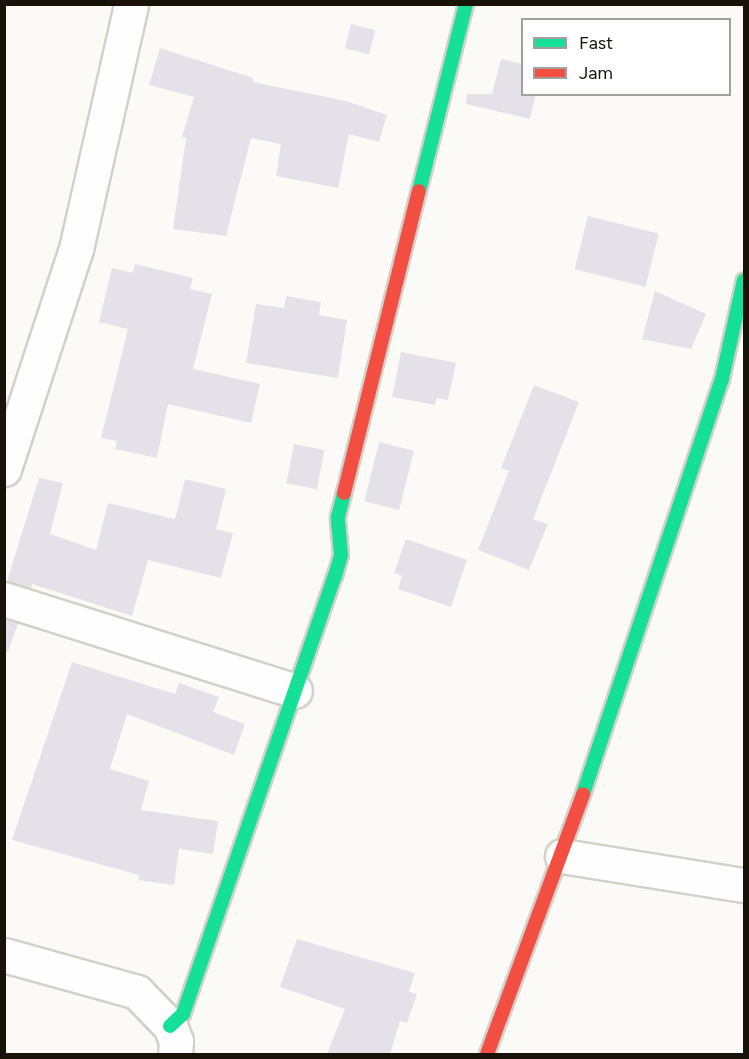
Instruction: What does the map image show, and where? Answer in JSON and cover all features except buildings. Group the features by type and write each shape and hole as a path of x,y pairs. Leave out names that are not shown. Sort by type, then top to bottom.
{"street":[{"path":"4,469 76,249 131,4"},
{"path":"172,1040 183,1014 341,555 338,517 466,4"},
{"path":"487,1054 502,1005 531,942 562,856 722,379 744,280"},
{"path":"4,599 295,691"},
{"path":"562,856 744,885"},
{"path":"4,955 137,992 172,1040"}],"traffic: fast":[{"path":"419,191 466,4"},
{"path":"583,794 722,379 744,280"},
{"path":"170,1026 183,1014 335,576 341,555 338,517 344,493"}],"traffic: jam":[{"path":"344,493 419,191"},
{"path":"487,1054 583,794"}]}
